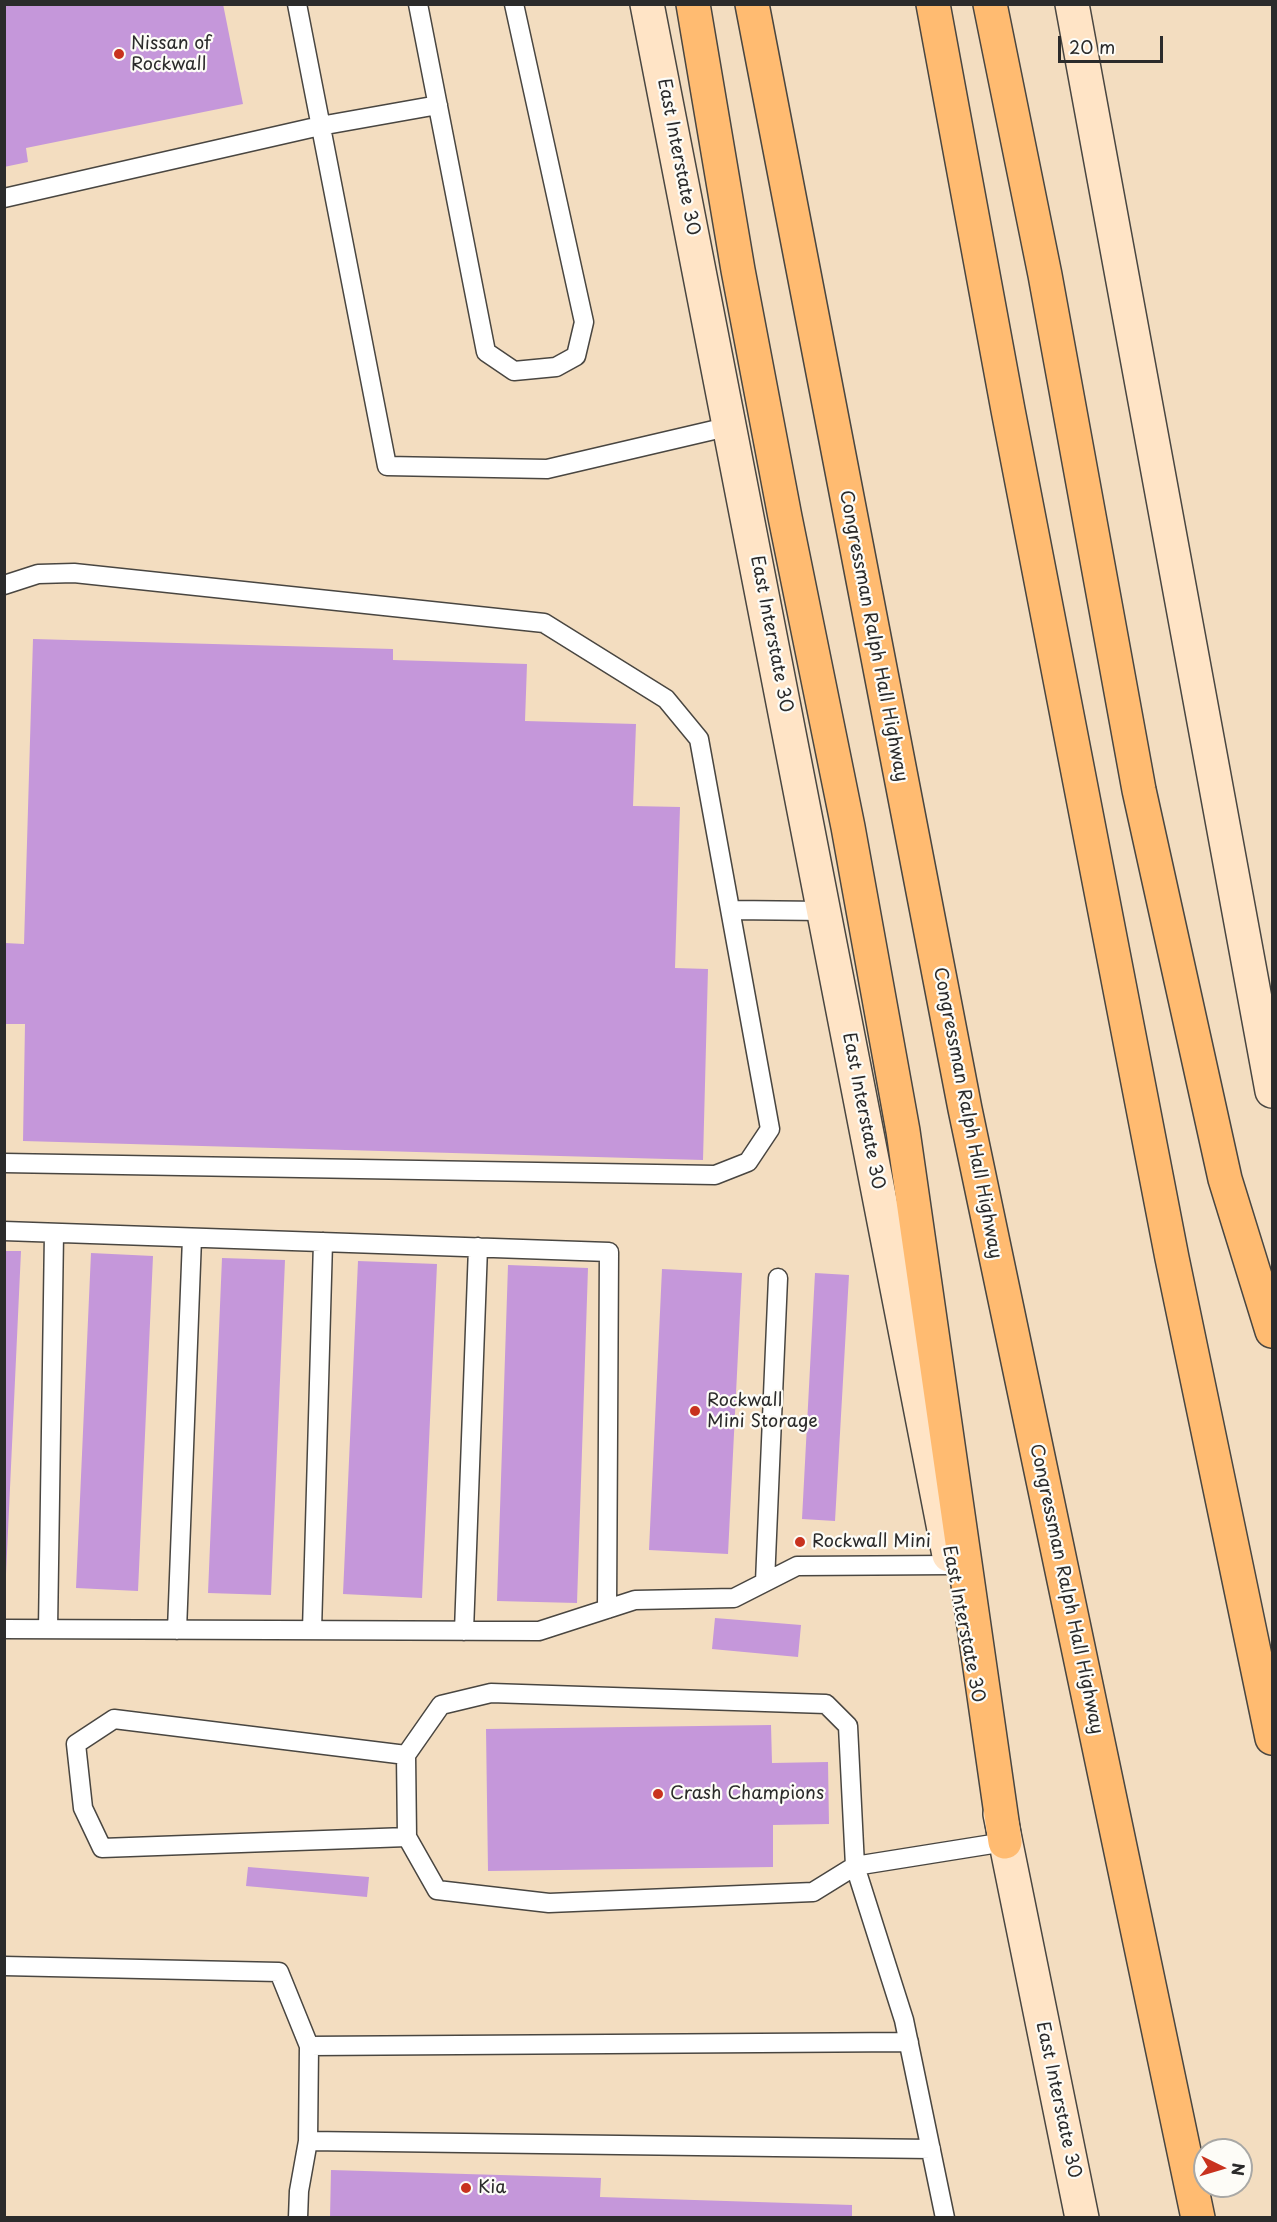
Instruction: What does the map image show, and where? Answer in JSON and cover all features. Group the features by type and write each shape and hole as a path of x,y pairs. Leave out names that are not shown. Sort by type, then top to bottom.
{"highway":[{"path":"693,4 745,305 848,827 903,1131 1005,1842"},
{"name":"Congressman Ralph Hall Highway","path":"752,4 965,1109 1198,2217"},
{"path":"933,4 1008,410 1172,1258 1272,1738"},
{"path":"990,4 1045,275 1139,790 1225,1179 1272,1331"}],"main road":[{"name":"East Interstate 30","path":"648,4 1005,1842 1082,2217"},
{"path":"1072,4 1272,1091"}],"lane":[{"path":"297,4 387,466 547,469 731,426"},
{"path":"418,4 486,352 514,371 556,367 576,356 584,322 514,4"},
{"path":"4,198 320,126 438,105"},
{"path":"4,585 38,574 74,573 544,623 666,699 699,740 770,1129 748,1162 716,1175 4,1163"},
{"path":"730,910 825,911"},
{"path":"4,1232 609,1252 607,1609"},
{"path":"48,1629 54,1233"},
{"path":"177,1630 192,1238"},
{"path":"312,1630 323,1242"},
{"path":"464,1631 478,1247"},
{"path":"765,1582 778,1278"},
{"path":"4,1629 539,1631 635,1600 734,1598 796,1566 951,1565"},
{"path":"945,2217 904,2020 855,1866 848,1726 826,1704 491,1693 441,1704 406,1755 406,1837 437,1890 549,1903 813,1892 855,1866 1005,1842"},
{"path":"406,1755 114,1719 76,1744 83,1808 102,1848 406,1837"},
{"path":"4,1966 279,1972 309,2046 308,2141 299,2192 298,2217"},
{"path":"309,2046 909,2042"},
{"path":"308,2141 931,2149"}],"building":[{"name":"Nissan of Rockwall","path":"4,4 223,4 243,104 26,148 28,162 4,167"},
{"path":"33,639 393,649 393,660 527,664 525,721 636,724 633,806 680,807 675,968 708,969 703,1160 23,1141 25,1024 5,1024 5,943 24,944"},
{"path":"4,1251 21,1251 6,1574 4,1574"},
{"path":"91,1253 153,1256 138,1591 76,1588"},
{"path":"222,1258 285,1260 271,1595 208,1593"},
{"path":"358,1261 437,1264 422,1598 343,1594"},
{"path":"508,1265 588,1268 577,1603 497,1601"},
{"name":"Rockwall Mini Storage","path":"662,1269 742,1273 728,1554 649,1550"},
{"path":"815,1273 849,1275 835,1521 802,1519"},
{"path":"715,1618 801,1625 798,1657 712,1649"},
{"name":"Crash Champions","path":"771,1725 772,1763 828,1762 829,1824 773,1825 773,1867 488,1871 486,1729"},
{"path":"248,1867 369,1877 367,1897 246,1886"},
{"name":"Kia","path":"331,2170 601,2178 600,2197 852,2205 852,2218 330,2218"}],"place":[{"name":"Nissan of Rockwall","path":"119,54"},
{"name":"Rockwall Mini Storage","path":"695,1411"},
{"name":"Rockwall Mini","path":"800,1542"},
{"name":"Crash Champions","path":"658,1794"},
{"name":"Kia","path":"466,2188"}]}
